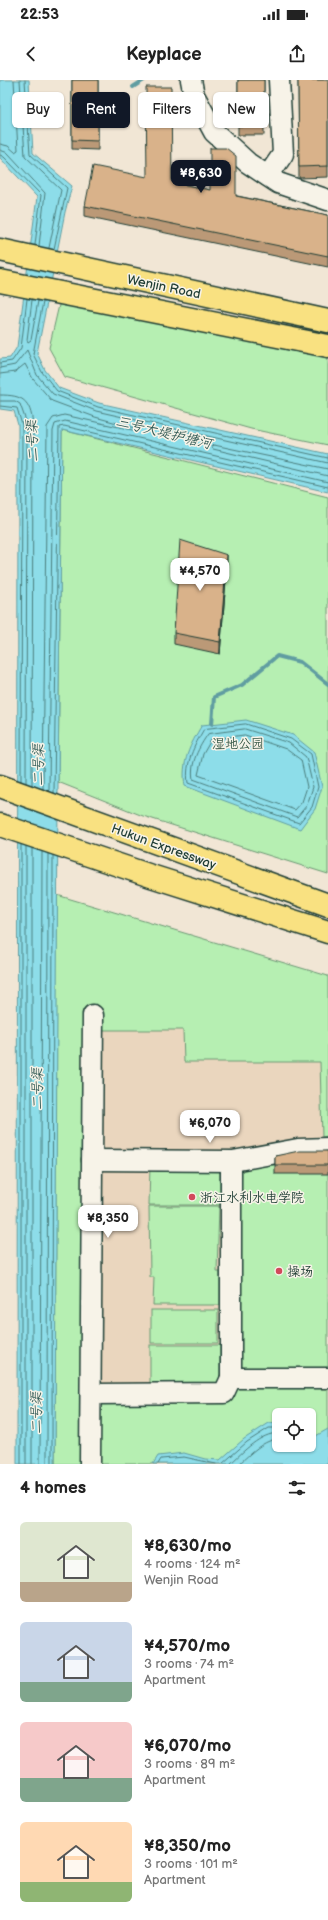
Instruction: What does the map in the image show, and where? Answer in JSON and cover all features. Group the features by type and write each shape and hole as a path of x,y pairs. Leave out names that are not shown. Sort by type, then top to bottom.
{"main road":[{"name":"Wenjin Road","path":"0,250 328,321"},
{"name":"Wenjin Road","path":"6,282 54,293 328,346"},
{"name":"Hukun Expressway","path":"0,786 328,905"},
{"path":"0,825 328,932"}],"street":[{"path":"268,176 283,154 279,80"},
{"path":"191,83 194,95 214,132 248,163 278,183 328,200"},
{"path":"90,1464 93,1015"},
{"path":"92,1160 232,1160 298,1149 328,1148"},
{"path":"95,1394 224,1393 230,1378 231,1165"},
{"path":"230,1378 328,1378"}],"shaded area":[{"name":"浙江水利水电学院","path":"57,895 328,978 328,1464 55,1464"}],"green space":[{"path":"63,288 328,353 328,445 251,429 65,377 49,348"},
{"name":"湿地公园","path":"62,430 328,497 328,874 143,816 58,782"},
{"path":"57,895 328,976 328,1136 322,1137 320,1062 184,1062 183,1030 92,1030 89,1393 224,1393 231,1165 328,1165 328,1464 55,1464"},
{"path":"150,1165 220,1165 220,1205 149,1205"},
{"path":"149,1206 219,1206 217,1272 220,1272 220,1305 153,1305 154,1277 150,1277"},
{"path":"151,1310 218,1310 218,1343 151,1343"},
{"path":"150,1345 220,1345 220,1385 150,1385"}],"water":[{"path":"0,80 29,80 30,92 12,92 12,128 32,128 33,153 72,186 65,212 37,353 45,370 59,388 99,403 328,454 328,492 62,430 58,782 55,1464 17,1464 18,425 14,411 0,409 0,359 10,358 17,347 37,197 0,158"},
{"path":"246,720 293,735 314,752 322,787 315,809 300,829 185,786 185,761 190,747 202,725"},
{"path":"269,1423 272,1423 272,1452 316,1452 316,1436 328,1429 328,1464 153,1464 158,1456 184,1453 205,1459 220,1460 244,1439"}],"building":[{"path":"72,80 98,80 98,92 72,92"},
{"path":"238,80 264,80 264,92 238,92"},
{"path":"298,80 328,80 328,166 299,167"},
{"path":"146,87 171,87 171,92 146,92"},
{"path":"72,128 98,128 98,141 72,140"},
{"path":"146,128 171,128 172,182 210,190 210,148 226,148 236,156 236,196 328,215 328,256 85,206 93,166 147,177"},
{"path":"180,540 227,555 220,642 174,633"},
{"path":"299,1151 328,1151 328,1165 275,1165 275,1156"}],"waterway":[{"path":"133,87 144,80"},
{"path":"212,724 214,697 242,685 277,656 300,662 328,684"}],"place":[{"name":"浙江水利水电学院","path":"192,1197"},
{"name":"操场","path":"279,1271"}],"water label":[{"name":"三号大堤护塘河","path":"164,432"},
{"name":"二号渠","path":"32,441"},
{"name":"二号渠","path":"38,765"},
{"name":"二号渠","path":"37,1089"},
{"name":"二号渠","path":"36,1413"}]}
